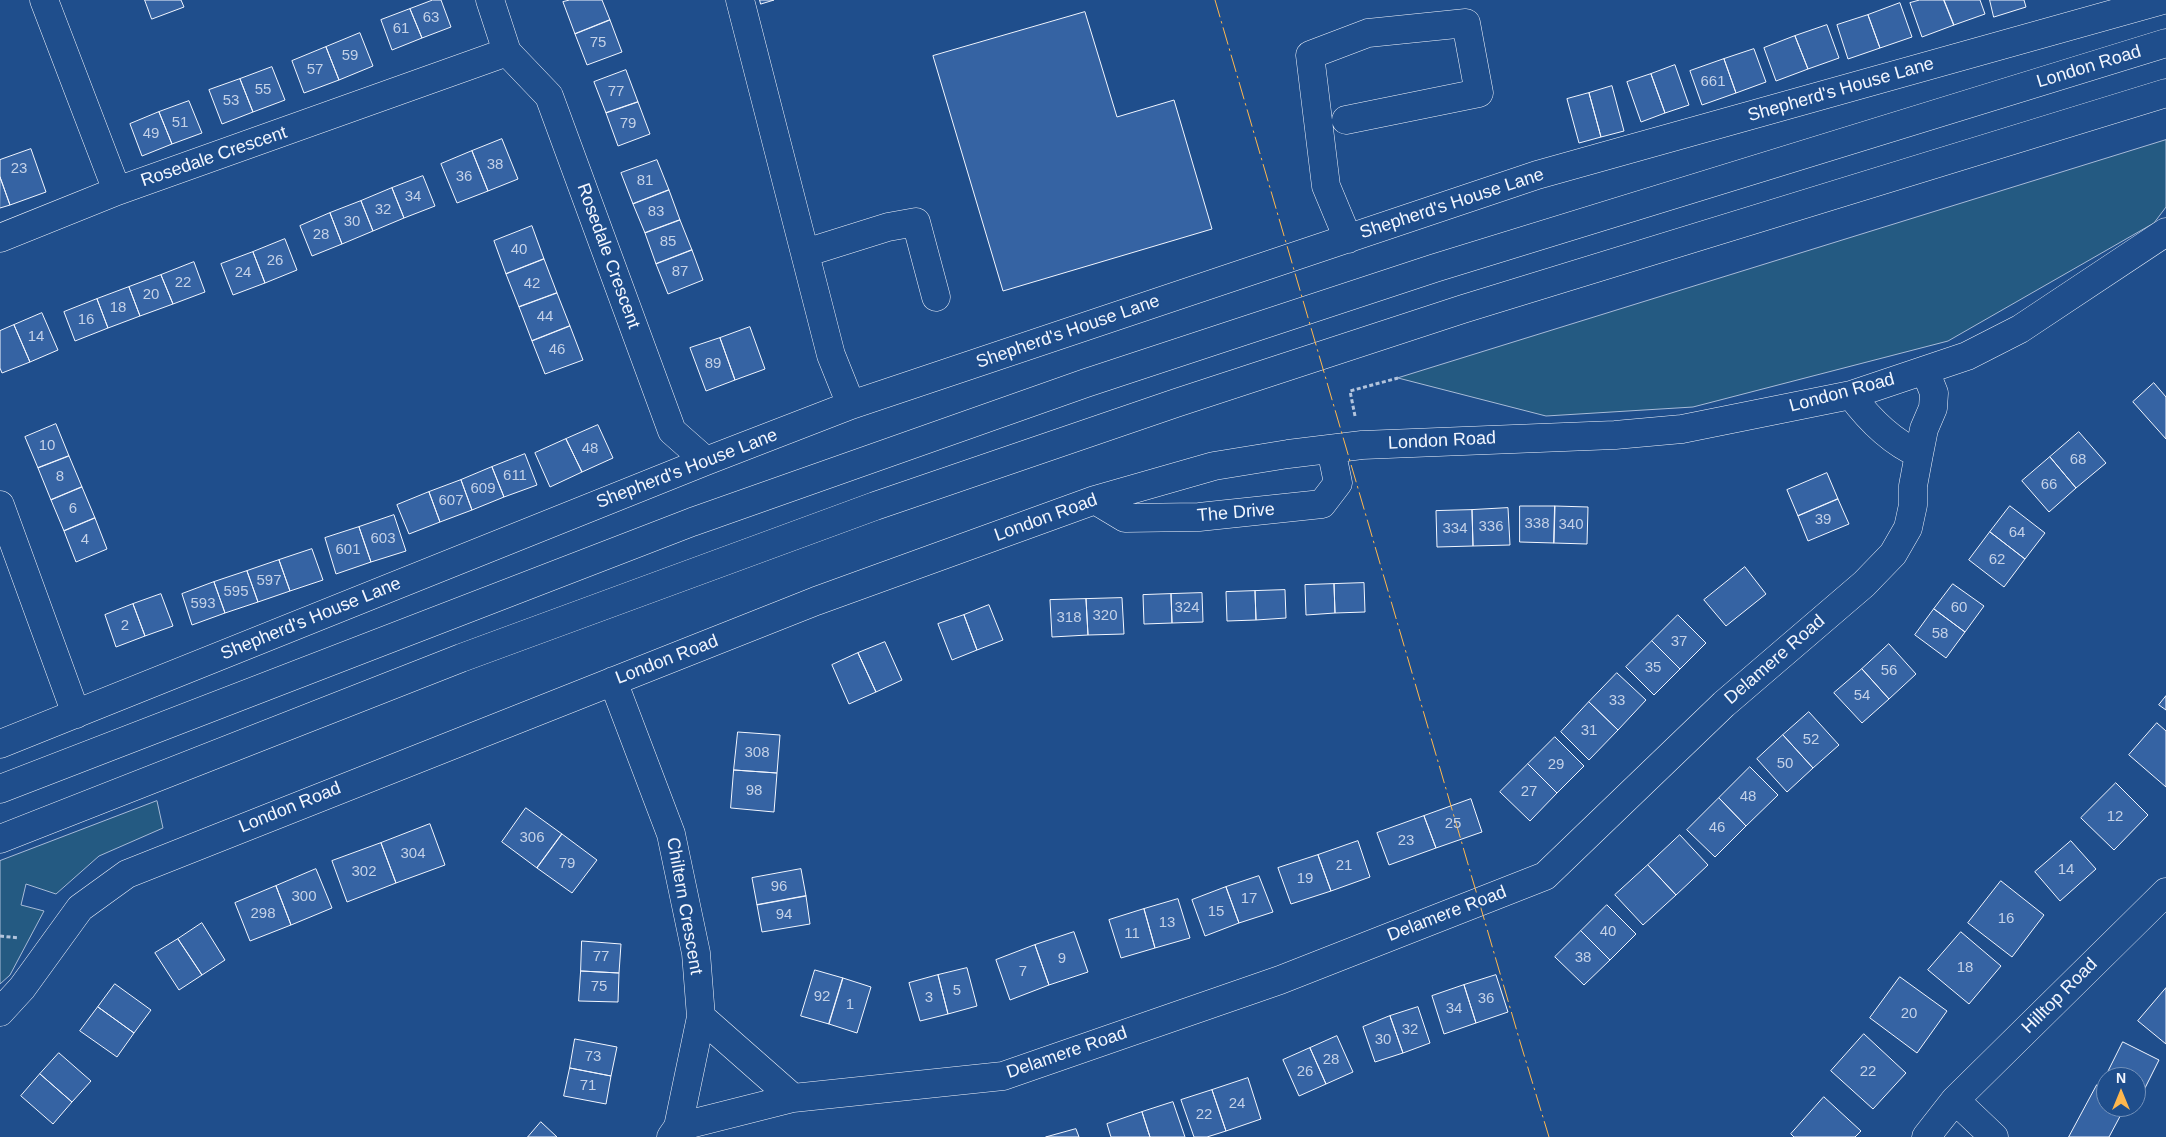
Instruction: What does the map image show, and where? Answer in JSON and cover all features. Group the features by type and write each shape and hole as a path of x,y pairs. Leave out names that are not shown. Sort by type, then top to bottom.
{"street":[{"name":"Rosedale Crescent","path":"44,0 118,191"},
{"name":"Rosedale Crescent","path":"490,0 507,52 549,96 672,431 706,461"},
{"path":"740,0 830,355 851,405"},
{"name":"Shepherd's House Lane","path":"0,744 706,461 851,405 1537,175 2163,0"},
{"path":"1346,120 1479,93 1466,23 1368,33 1310,55 1326,186 1348,238"},
{"name":"London Road","path":"0,790 692,522 1086,383 1435,268 2166,43"},
{"name":"Rosedale Crescent","path":"0,238 118,191 507,52"},
{"path":"0,839 461,658 875,506 1185,400 1463,309 2166,93"},
{"path":"805,253 888,227 916,222 936,297"},
{"name":"London Road","path":"0,1012 22,988 80,908 127,874 816,601 1095,500 1214,466 1288,454 1362,445 1616,435 1702,425 1852,395 1967,356 2020,329 2166,232"},
{"name":"Delamere Road","path":"675,1132 792,1098 1004,1076 1280,980 1545,876 1724,704 1864,584 1893,554 1908,528 1913,505 1913,486 1924,428 1933,408 1934,393 1925,370"},
{"path":"1852,395 1861,408 1902,446 1919,454"},
{"name":"The Drive","path":"1095,500 1125,518 1199,517 1322,504 1338,483 1331,449"},
{"path":"0,505 76,714"},
{"name":"Chiltern Crescent","path":"613,681 671,834 696,953 701,1017 675,1132"},
{"name":"Hilltop Road","path":"1926,1137 1955,1100 2166,892"},
{"path":"701,1017 792,1098"},
{"path":"1955,1100 1994,1137"}],"path":[{"path":"1362,445 1350,391 1398,378"}],"shaded area":[{"path":"2166,140 2166,207 2154,223 1948,341 1693,407 1546,416 1398,378"},
{"path":"157,801 163,828 99,856 56,894 26,884 21,905 44,911 10,975 0,984 0,861"}],"building":[{"path":"145,0 181,0 184,7 152,19"},
{"path":"433,0 441,0 451,27 422,38 410,9"},
{"path":"570,0 602,0 610,20 575,34 563,2"},
{"path":"760,0 774,0 761,4"},
{"path":"1920,0 1944,0 1954,25 1922,37 1910,3"},
{"path":"1944,0 1980,0 1985,14 1954,25"},
{"path":"1990,0 2024,0 2026,7 1994,17"},
{"path":"1900,3 1912,37 1880,48 1868,15"},
{"path":"410,9 422,38 392,50 381,20"},
{"path":"1085,12 1117,117 1174,100 1212,229 1003,291 933,56"},
{"path":"1868,15 1880,48 1848,59 1837,25"},
{"path":"610,20 622,52 587,65 575,34"},
{"path":"1827,25 1839,58 1808,69 1795,36"},
{"path":"360,33 373,66 339,80 326,47"},
{"path":"1795,36 1808,69 1776,81 1764,48"},
{"path":"326,47 339,80 304,93 292,61"},
{"path":"1754,49 1766,82 1736,93 1724,59"},
{"path":"1724,59 1736,93 1702,105 1690,71"},
{"path":"1675,65 1689,105 1665,113 1651,74"},
{"path":"272,67 285,100 253,112 240,79"},
{"path":"626,70 638,102 606,113 594,82"},
{"path":"1651,74 1665,113 1641,122 1627,82"},
{"path":"240,79 253,112 222,124 209,90"},
{"path":"1612,86 1624,131 1601,137 1589,93"},
{"path":"1589,93 1601,137 1579,143 1567,99"},
{"path":"189,101 202,133 172,144 159,112"},
{"path":"638,102 650,134 618,146 606,113"},
{"path":"159,112 172,144 142,156 130,124"},
{"path":"502,139 518,179 488,191 472,151"},
{"path":"31,149 46,192 10,205 0,177 0,160"},
{"path":"472,151 488,191 457,203 441,164"},
{"path":"657,160 669,190 633,204 621,173"},
{"path":"423,176 435,206 404,218 392,188"},
{"path":"0,177 10,205 0,208"},
{"path":"392,188 404,218 373,231 361,201"},
{"path":"669,190 680,220 645,233 633,204"},
{"path":"361,201 373,231 342,244 330,213"},
{"path":"330,213 342,244 312,256 300,226"},
{"path":"680,220 692,250 656,264 645,233"},
{"path":"532,226 544,259 506,274 494,241"},
{"path":"285,239 297,270 265,283 253,252"},
{"path":"692,250 703,280 668,294 656,264"},
{"path":"253,252 265,283 233,295 221,264"},
{"path":"544,259 557,293 519,307 506,274"},
{"path":"194,262 205,292 173,304 161,275"},
{"path":"161,275 173,304 140,316 129,287"},
{"path":"129,287 140,316 108,328 97,299"},
{"path":"557,293 570,326 532,341 519,307"},
{"path":"97,299 108,328 75,341 64,312"},
{"path":"42,313 58,350 30,362 14,325"},
{"path":"14,325 30,362 2,373 0,368 0,331"},
{"path":"570,326 583,360 545,374 532,341"},
{"path":"750,327 765,369 735,380 720,338"},
{"path":"720,338 735,380 706,391 690,348"},
{"path":"2154,383 2166,397 2166,439 2133,402"},
{"path":"56,424 69,456 38,468 25,437"},
{"path":"598,425 613,458 582,472 566,439"},
{"path":"2079,432 2106,463 2076,488 2050,457"},
{"path":"566,439 582,472 550,487 535,453"},
{"path":"525,454 537,485 504,497 492,467"},
{"path":"69,456 82,487 51,500 38,468"},
{"path":"2050,457 2076,488 2049,512 2022,481"},
{"path":"492,467 504,497 472,510 461,480"},
{"path":"1827,473 1838,499 1798,516 1787,490"},
{"path":"461,480 472,510 440,522 429,492"},
{"path":"82,487 95,518 64,531 51,500"},
{"path":"429,492 440,522 409,534 397,505"},
{"path":"1838,499 1849,524 1808,541 1798,516"},
{"path":"1520,506 1555,506 1554,543 1520,542"},
{"path":"1555,506 1588,507 1587,544 1554,543"},
{"path":"2010,506 2045,533 2025,559 1990,532"},
{"path":"1508,508 1510,545 1473,546 1472,510"},
{"path":"1472,510 1473,546 1437,547 1436,511"},
{"path":"394,515 406,551 371,562 359,527"},
{"path":"95,518 107,549 76,562 64,531"},
{"path":"359,527 371,562 336,574 325,538"},
{"path":"1990,532 2025,559 2004,587 1969,560"},
{"path":"312,549 323,580 290,591 279,560"},
{"path":"279,560 290,591 258,602 247,571"},
{"path":"1745,567 1766,594 1726,626 1704,600"},
{"path":"247,571 258,602 225,613 214,582"},
{"path":"214,582 225,613 192,625 182,594"},
{"path":"1364,583 1365,612 1335,613 1334,584"},
{"path":"1334,584 1335,613 1306,615 1305,585"},
{"path":"1953,584 1984,606 1965,632 1934,609"},
{"path":"1285,590 1286,618 1256,620 1255,591"},
{"path":"1255,591 1256,620 1227,621 1226,592"},
{"path":"1202,593 1203,622 1172,623 1171,594"},
{"path":"161,594 173,626 145,636 133,604"},
{"path":"1171,594 1172,623 1144,624 1143,595"},
{"path":"1122,598 1124,634 1088,635 1086,599"},
{"path":"1086,599 1088,635 1052,637 1050,600"},
{"path":"133,604 145,636 116,647 105,615"},
{"path":"989,605 1003,640 977,650 964,615"},
{"path":"1934,609 1965,632 1946,658 1915,635"},
{"path":"964,615 977,650 952,660 938,624"},
{"path":"1678,615 1706,643 1680,669 1652,641"},
{"path":"1652,641 1680,669 1654,695 1626,667"},
{"path":"885,642 902,680 876,692 858,653"},
{"path":"1889,644 1916,674 1889,699 1862,669"},
{"path":"858,653 876,692 849,704 832,665"},
{"path":"1862,669 1889,699 1862,723 1834,693"},
{"path":"1617,673 1646,700 1618,730 1589,702"},
{"path":"2166,696 2166,710 2159,705"},
{"path":"1589,702 1618,730 1589,760 1561,732"},
{"path":"1809,712 1839,745 1813,768 1783,735"},
{"path":"2157,723 2166,731 2166,787 2129,755"},
{"path":"738,732 780,735 777,773 734,770"},
{"path":"1783,735 1813,768 1787,792 1757,759"},
{"path":"1555,737 1584,766 1557,793 1528,764"},
{"path":"1528,764 1557,793 1530,821 1500,792"},
{"path":"1750,767 1778,795 1746,826 1719,798"},
{"path":"734,770 777,773 774,812 731,808"},
{"path":"2116,783 2148,815 2114,850 2081,818"},
{"path":"1719,798 1746,826 1715,857 1687,830"},
{"path":"1471,799 1482,832 1436,848 1424,816"},
{"path":"526,808 562,834 537,868 502,842"},
{"path":"1424,816 1436,848 1389,865 1377,833"},
{"path":"430,824 445,865 396,883 381,843"},
{"path":"562,834 597,860 572,893 537,868"},
{"path":"1680,835 1708,865 1676,895 1648,865"},
{"path":"1358,841 1370,877 1331,891 1318,855"},
{"path":"2071,841 2096,869 2060,901 2035,872"},
{"path":"381,843 396,883 347,902 332,861"},
{"path":"1318,855 1331,891 1291,904 1278,868"},
{"path":"1648,865 1676,895 1643,925 1615,895"},
{"path":"316,869 332,908 291,925 276,886"},
{"path":"801,869 806,896 757,905 752,878"},
{"path":"1259,876 1273,912 1239,923 1226,887"},
{"path":"2001,881 2044,915 2012,957 1968,923"},
{"path":"276,886 291,925 250,941 235,903"},
{"path":"1226,887 1239,923 1205,936 1192,900"},
{"path":"806,896 810,924 762,932 757,905"},
{"path":"1178,899 1190,938 1155,948 1144,909"},
{"path":"1607,905 1636,934 1610,960 1581,931"},
{"path":"1144,909 1155,948 1121,958 1109,920"},
{"path":"202,923 225,960 202,975 178,939"},
{"path":"1581,931 1610,960 1584,985 1555,957"},
{"path":"1074,932 1088,972 1049,985 1035,945"},
{"path":"1961,932 2001,966 1969,1004 1928,970"},
{"path":"178,939 202,975 179,990 155,953"},
{"path":"582,941 621,944 619,973 581,971"},
{"path":"1035,945 1049,985 1010,1000 996,960"},
{"path":"967,968 977,1006 948,1014 938,975"},
{"path":"815,970 843,978 829,1024 801,1016"},
{"path":"581,971 619,973 618,1002 579,1001"},
{"path":"938,975 948,1014 920,1021 909,983"},
{"path":"1496,975 1508,1012 1476,1023 1464,985"},
{"path":"1900,977 1947,1011 1917,1053 1870,1018"},
{"path":"843,978 871,987 857,1033 829,1024"},
{"path":"115,984 151,1010 134,1033 98,1007"},
{"path":"1464,985 1476,1023 1444,1034 1432,996"},
{"path":"2166,988 2166,1044 2138,1021"},
{"path":"98,1007 134,1033 117,1057 80,1031"},
{"path":"1418,1007 1430,1043 1403,1053 1390,1016"},
{"path":"1390,1016 1403,1053 1375,1062 1363,1027"},
{"path":"1864,1034 1906,1073 1873,1109 1831,1071"},
{"path":"1337,1036 1353,1072 1326,1084 1310,1048"},
{"path":"575,1039 617,1047 611,1076 570,1068"},
{"path":"2123,1042 2159,1060 2146,1086 2146,1067 2110,1067"},
{"path":"1310,1048 1326,1084 1299,1096 1283,1060"},
{"path":"59,1053 91,1081 72,1102 40,1074"},
{"path":"570,1068 611,1076 606,1104 564,1096"},
{"path":"40,1074 72,1102 53,1124 21,1096"},
{"path":"1248,1078 1261,1119 1226,1131 1212,1090"},
{"path":"2096,1087 2096,1117 2120,1117 2109,1137 2069,1137"},
{"path":"1212,1090 1226,1131 1207,1137 1194,1137 1181,1100"},
{"path":"1824,1097 1861,1131 1855,1137 1794,1137 1791,1134"},
{"path":"1173,1102 1185,1137 1150,1137 1142,1112"},
{"path":"1142,1112 1150,1137 1111,1137 1107,1124"},
{"path":"541,1122 557,1137 528,1137"},
{"path":"1076,1129 1079,1137 1046,1137"}],"power":[{"path":"1215,0 1549,1137"}]}
